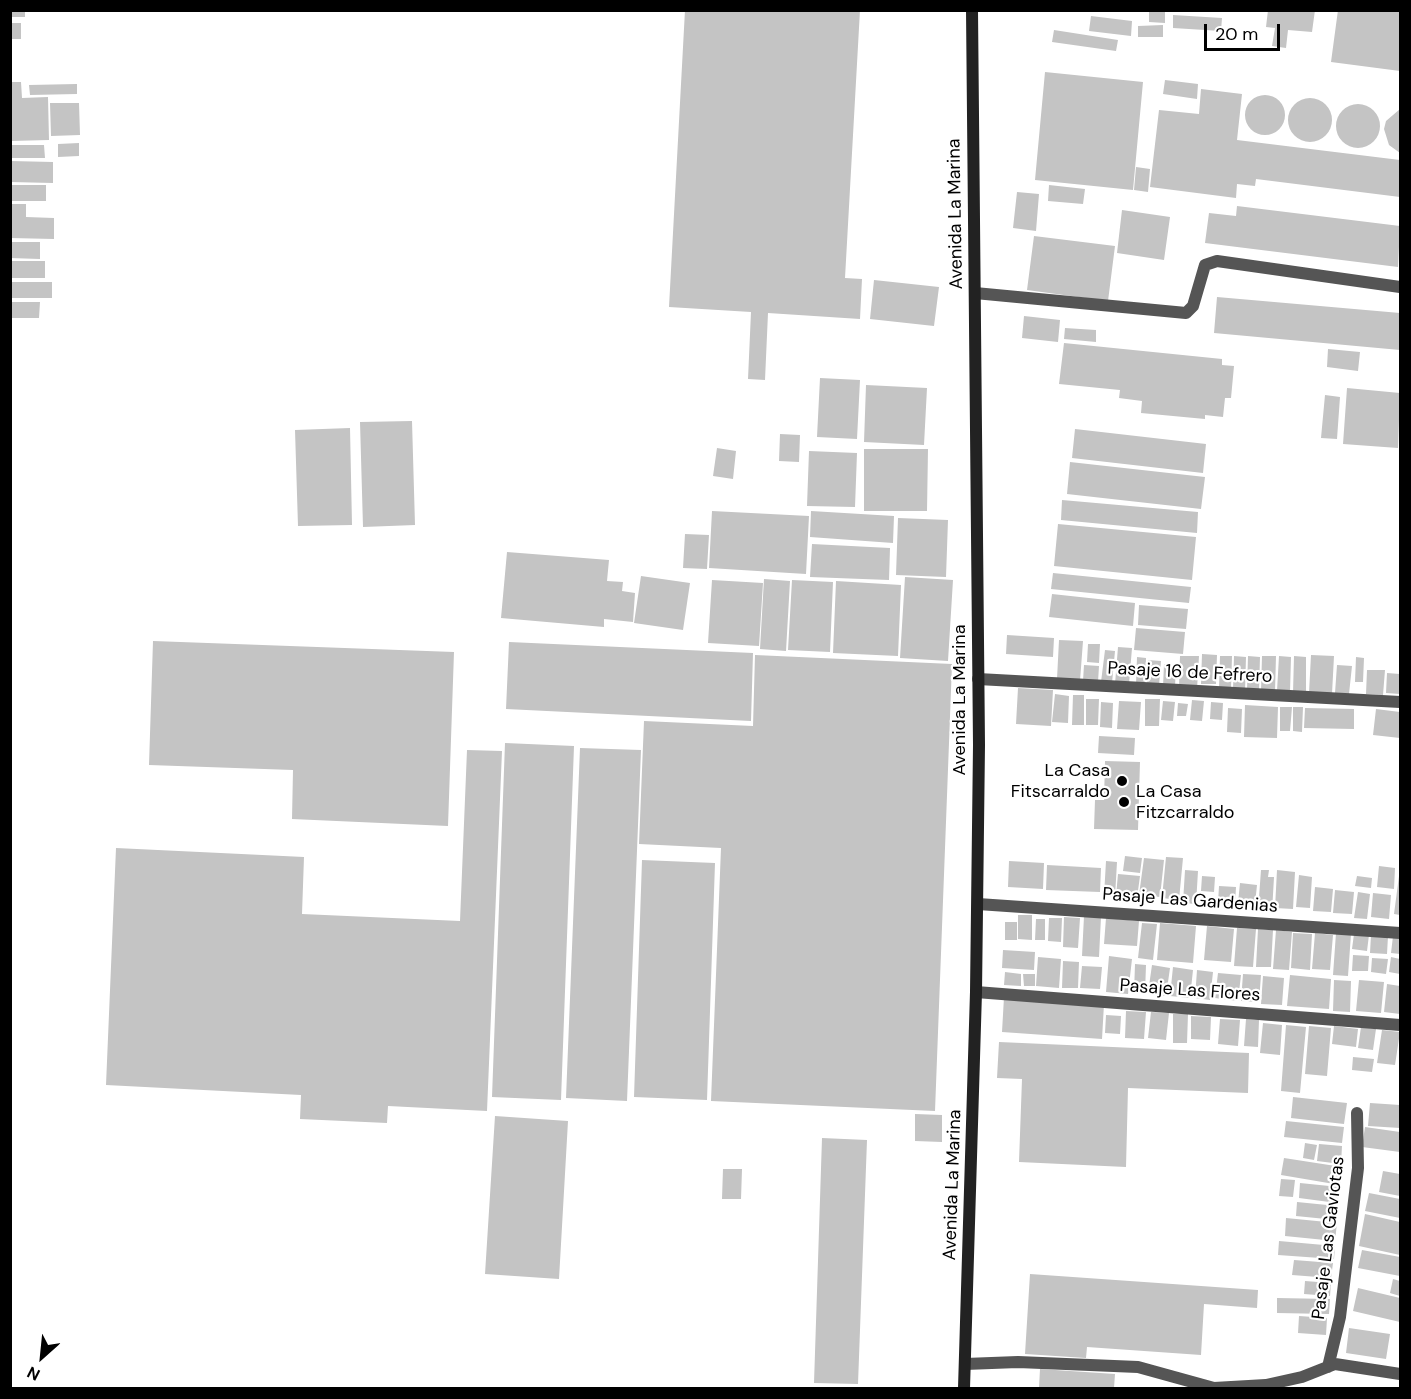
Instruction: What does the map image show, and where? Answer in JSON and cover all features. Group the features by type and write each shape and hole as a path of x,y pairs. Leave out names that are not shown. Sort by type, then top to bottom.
{"main road":[{"name":"Avenida La Marina","path":"964,1389 978,904 972,10"}],"street":[{"path":"975,293 1186,313 1193,306 1205,266 1217,261 1401,287"},
{"name":"Pasaje 16 de Fefrero","path":"978,680 1401,702"},
{"name":"Pasaje Las Gardenias","path":"978,904 1401,933"},
{"name":"Pasaje Las Flores","path":"976,992 1401,1025"},
{"name":"Pasaje Las Gaviotas","path":"1328,1366 1340,1317 1358,1168 1357,1113"},
{"path":"965,1364 1018,1362 1138,1367 1214,1388 1266,1385 1302,1377 1335,1364 1401,1374"}],"building":[{"path":"10,10 25,10 25,17 10,17"},
{"path":"685,10 860,10 845,278 862,279 860,319 768,313 765,380 748,379 751,312 669,307"},
{"path":"1149,10 1165,10 1165,23 1149,22"},
{"path":"1268,10 1315,10 1312,32 1288,30 1286,48 1272,46 1275,28 1266,27"},
{"path":"1338,10 1400,10 1400,71 1331,62"},
{"path":"1173,15 1222,18 1221,31 1173,28"},
{"path":"1091,16 1132,21 1131,36 1089,31"},
{"path":"10,23 21,23 21,39 10,39"},
{"path":"1163,25 1163,37 1138,37 1138,26"},
{"path":"1054,30 1118,40 1116,51 1052,42"},
{"path":"1045,72 1143,82 1133,190 1035,180"},
{"path":"1165,80 1198,84 1197,99 1163,94"},
{"path":"10,82 21,82 22,98 48,97 49,140 10,141"},
{"path":"77,84 77,94 30,95 29,85"},
{"path":"1201,89 1242,94 1237,140 1400,160 1400,197 1256,179 1255,186 1237,184 1236,198 1150,187 1159,110 1199,114"},
{"path":"1265,95 1279,101 1285,115 1279,129 1265,135 1251,129 1245,115 1251,101"},
{"path":"1310,98 1325,105 1332,120 1325,135 1310,142 1295,135 1288,120 1295,105"},
{"path":"50,103 79,103 80,135 51,136"},
{"path":"1358,104 1373,111 1380,126 1373,141 1358,148 1343,141 1336,126 1343,111"},
{"path":"1400,109 1400,153 1389,145 1384,129 1386,121"},
{"path":"79,143 79,156 58,157 58,144"},
{"path":"10,145 44,145 45,158 10,158"},
{"path":"10,161 53,162 53,183 10,182"},
{"path":"1136,167 1150,169 1148,192 1134,190"},
{"path":"10,185 46,185 46,201 10,201"},
{"path":"1049,185 1085,189 1083,204 1048,201"},
{"path":"1017,192 1039,194 1036,231 1013,228"},
{"path":"10,204 26,204 26,217 54,218 54,239 10,238"},
{"path":"1237,206 1400,226 1398,267 1205,243 1209,213 1236,216"},
{"path":"1122,210 1170,217 1164,260 1117,253"},
{"path":"1034,236 1115,246 1108,301 1027,290"},
{"path":"10,242 40,242 40,259 10,258"},
{"path":"10,261 45,261 45,278 10,278"},
{"path":"874,280 939,287 934,326 870,319"},
{"path":"10,282 52,282 52,298 10,298"},
{"path":"1217,297 1400,313 1400,350 1214,333"},
{"path":"10,302 40,302 39,318 10,318"},
{"path":"1024,316 1060,320 1058,342 1022,338"},
{"path":"1065,328 1096,330 1096,342 1064,339"},
{"path":"1064,343 1222,359 1222,365 1234,366 1231,398 1225,398 1223,417 1205,415 1205,419 1141,413 1142,401 1119,398 1120,390 1059,384"},
{"path":"1328,349 1360,352 1358,371 1327,367"},
{"path":"820,378 860,380 857,439 817,437"},
{"path":"866,385 927,388 924,445 864,442"},
{"path":"1347,388 1400,393 1398,448 1343,444"},
{"path":"1325,395 1340,397 1337,439 1321,438"},
{"path":"412,421 415,525 363,527 360,422"},
{"path":"350,428 352,525 298,526 295,430"},
{"path":"1075,429 1206,444 1203,473 1072,458"},
{"path":"780,434 800,435 799,462 779,461"},
{"path":"717,448 736,451 733,479 713,476"},
{"path":"864,449 928,449 927,511 864,511"},
{"path":"809,451 857,453 855,507 807,506"},
{"path":"1070,462 1205,477 1201,509 1067,494"},
{"path":"1062,500 1198,512 1197,533 1061,520"},
{"path":"712,511 809,516 806,574 709,568"},
{"path":"811,511 894,516 893,543 810,537"},
{"path":"898,518 948,520 946,577 896,575"},
{"path":"1058,524 1196,537 1192,580 1054,566"},
{"path":"685,534 709,535 707,569 683,568"},
{"path":"812,544 890,548 889,580 810,577"},
{"path":"507,552 609,560 607,581 623,582 622,591 635,593 633,622 604,619 604,627 501,618"},
{"path":"1053,573 1191,587 1189,603 1051,589"},
{"path":"641,576 690,583 683,630 634,623"},
{"path":"905,577 953,580 948,661 900,658"},
{"path":"764,579 790,581 786,651 760,649"},
{"path":"712,580 763,583 759,646 708,643"},
{"path":"792,580 833,582 830,652 788,650"},
{"path":"836,581 901,585 898,656 833,653"},
{"path":"1052,594 1135,603 1133,626 1049,617"},
{"path":"1139,605 1188,609 1186,629 1138,625"},
{"path":"1136,628 1185,632 1183,654 1134,650"},
{"path":"1007,635 1054,638 1053,657 1006,654"},
{"path":"1059,640 1083,641 1080,681 1057,679"},
{"path":"153,641 454,652 448,826 292,819 293,770 149,765"},
{"path":"509,642 753,653 751,721 506,709"},
{"path":"1088,644 1100,644 1099,663 1087,662"},
{"path":"1118,647 1132,648 1129,684 1115,684"},
{"path":"1105,650 1115,651 1112,683 1101,682"},
{"path":"1202,654 1217,655 1216,684 1201,684"},
{"path":"755,655 952,664 935,1111 711,1101 721,848 639,844 644,721 753,726"},
{"path":"1311,655 1334,656 1332,694 1309,693"},
{"path":"1180,656 1199,656 1197,689 1179,688"},
{"path":"1220,656 1232,656 1231,689 1219,689"},
{"path":"1234,656 1246,657 1245,691 1233,690"},
{"path":"1248,656 1260,657 1259,691 1247,691"},
{"path":"1262,656 1276,656 1275,691 1261,691"},
{"path":"1279,656 1291,657 1290,692 1277,691"},
{"path":"1294,656 1306,657 1306,693 1293,693"},
{"path":"1137,657 1146,658 1145,686 1136,685"},
{"path":"1356,657 1364,658 1363,682 1355,682"},
{"path":"1148,660 1161,661 1159,686 1147,686"},
{"path":"1164,664 1176,665 1175,687 1163,687"},
{"path":"1084,665 1099,666 1098,682 1083,681"},
{"path":"1337,665 1352,666 1349,694 1335,693"},
{"path":"1367,670 1385,670 1383,695 1366,694"},
{"path":"1387,673 1400,674 1400,694 1386,693"},
{"path":"1018,688 1053,690 1051,726 1016,724"},
{"path":"1055,694 1069,696 1068,723 1052,722"},
{"path":"1073,695 1084,695 1084,725 1072,725"},
{"path":"1086,699 1099,699 1098,725 1086,725"},
{"path":"1145,699 1160,699 1159,726 1145,726"},
{"path":"1192,700 1204,701 1202,721 1190,720"},
{"path":"1119,701 1141,702 1139,730 1117,729"},
{"path":"1163,701 1175,702 1173,721 1161,720"},
{"path":"1101,702 1113,703 1112,728 1100,727"},
{"path":"1211,702 1223,703 1222,720 1210,719"},
{"path":"1178,703 1188,704 1186,716 1177,716"},
{"path":"1245,705 1278,707 1277,738 1244,737"},
{"path":"1280,707 1292,707 1290,731 1280,731"},
{"path":"1293,707 1303,707 1302,732 1293,731"},
{"path":"1228,708 1242,709 1241,733 1227,732"},
{"path":"1305,708 1354,709 1354,729 1304,728"},
{"path":"1376,709 1400,712 1400,738 1373,735"},
{"path":"1099,736 1135,738 1134,755 1098,753"},
{"path":"505,743 574,746 561,1100 492,1097"},
{"path":"580,748 641,750 627,1101 566,1098"},
{"path":"467,750 502,751 487,1111 388,1106 387,1123 300,1119 301,1095 106,1085 116,848 304,857 302,914 460,921"},
{"name":"La Casa Fitscarraldo","path":"1105,761 1140,762 1138,830 1094,829 1095,800 1104,800"},
{"path":"1125,856 1142,858 1140,873 1123,871"},
{"path":"1166,857 1183,858 1179,900 1162,898"},
{"path":"1144,858 1164,860 1160,897 1139,895"},
{"path":"642,860 715,863 707,1100 634,1097"},
{"path":"1009,861 1044,863 1043,889 1008,887"},
{"path":"1106,861 1117,862 1115,897 1104,896"},
{"path":"1047,865 1101,868 1100,892 1046,890"},
{"path":"1379,866 1395,868 1394,889 1377,887"},
{"path":"1185,870 1198,871 1196,904 1183,903"},
{"path":"1261,870 1269,870 1268,877 1274,877 1272,912 1258,911"},
{"path":"1277,870 1295,872 1293,909 1275,908"},
{"path":"1118,874 1140,876 1137,898 1116,896"},
{"path":"1299,875 1312,877 1310,908 1296,907"},
{"path":"1202,876 1215,877 1214,892 1201,891"},
{"path":"1357,876 1372,878 1371,888 1355,886"},
{"path":"1400,876 1400,915 1394,914"},
{"path":"1240,883 1257,885 1255,904 1238,903"},
{"path":"1219,886 1236,887 1235,904 1218,903"},
{"path":"1315,887 1333,889 1331,912 1313,911"},
{"path":"1335,890 1354,892 1352,914 1333,913"},
{"path":"1358,892 1370,894 1367,919 1354,918"},
{"path":"1373,893 1391,895 1389,919 1371,917"},
{"path":"1018,915 1032,915 1032,940 1018,939"},
{"path":"1084,916 1101,917 1099,957 1082,956"},
{"path":"1064,917 1080,918 1078,948 1063,947"},
{"path":"1049,918 1062,918 1061,942 1048,941"},
{"path":"1106,918 1139,921 1137,946 1104,944"},
{"path":"1036,919 1045,919 1045,940 1035,940"},
{"path":"1005,922 1017,922 1017,940 1005,940"},
{"path":"1142,923 1157,924 1153,960 1138,958"},
{"path":"1160,923 1196,926 1193,963 1157,960"},
{"path":"1207,926 1234,929 1231,962 1204,960"},
{"path":"1237,928 1256,929 1253,967 1234,966"},
{"path":"1258,929 1273,930 1271,967 1256,967"},
{"path":"1276,930 1292,932 1289,970 1273,969"},
{"path":"1293,933 1312,934 1310,970 1291,968"},
{"path":"1315,933 1333,935 1330,970 1312,969"},
{"path":"1336,933 1351,934 1348,976 1333,975"},
{"path":"1354,934 1369,935 1367,951 1352,949"},
{"path":"1371,935 1388,936 1387,954 1370,953"},
{"path":"1393,936 1400,937 1400,954 1391,953"},
{"path":"1003,950 1035,952 1034,970 1002,968"},
{"path":"1353,955 1369,956 1368,971 1352,971"},
{"path":"1109,956 1132,959 1128,994 1106,992"},
{"path":"1038,957 1061,959 1059,988 1036,986"},
{"path":"1391,957 1400,959 1400,974 1389,972"},
{"path":"1372,958 1388,959 1386,974 1371,972"},
{"path":"1063,961 1079,962 1078,988 1062,988"},
{"path":"1135,964 1146,965 1145,993 1134,993"},
{"path":"1152,965 1170,968 1166,996 1148,993"},
{"path":"1082,966 1102,967 1100,989 1080,988"},
{"path":"1173,967 1193,970 1190,998 1170,996"},
{"path":"1197,970 1213,972 1210,1000 1195,998"},
{"path":"1005,972 1021,974 1021,986 1004,985"},
{"path":"1218,973 1241,975 1238,1001 1215,998"},
{"path":"1023,974 1035,974 1035,986 1024,986"},
{"path":"1243,974 1261,975 1259,1002 1241,1001"},
{"path":"1290,975 1331,979 1329,1009 1287,1006"},
{"path":"1263,976 1284,978 1282,1005 1261,1004"},
{"path":"1334,980 1351,981 1350,1012 1333,1011"},
{"path":"1359,980 1384,982 1381,1013 1356,1011"},
{"path":"1387,984 1400,986 1400,1014 1384,1012"},
{"path":"1004,997 1104,1004 1102,1039 1002,1032"},
{"path":"1126,1011 1146,1012 1144,1039 1125,1038"},
{"path":"1151,1012 1169,1013 1166,1040 1148,1038"},
{"path":"1173,1014 1188,1014 1187,1043 1173,1043"},
{"path":"1106,1015 1121,1016 1120,1034 1105,1033"},
{"path":"1191,1016 1211,1017 1210,1040 1191,1039"},
{"path":"1220,1019 1240,1020 1238,1046 1218,1044"},
{"path":"1246,1019 1259,1020 1258,1047 1244,1046"},
{"path":"1263,1023 1282,1025 1280,1055 1260,1053"},
{"path":"1286,1025 1306,1027 1300,1093 1281,1091"},
{"path":"1309,1026 1331,1028 1327,1076 1305,1074"},
{"path":"1334,1026 1358,1029 1356,1047 1332,1044"},
{"path":"1361,1027 1376,1029 1373,1050 1358,1048"},
{"path":"1382,1030 1400,1032 1395,1065 1377,1063"},
{"path":"999,1042 1249,1053 1248,1093 1128,1088 1126,1167 1019,1162 1022,1079 997,1078"},
{"path":"1353,1057 1374,1059 1372,1072 1352,1070"},
{"path":"1293,1097 1347,1103 1344,1124 1291,1118"},
{"path":"1370,1103 1400,1105 1400,1128 1368,1126"},
{"path":"915,1114 942,1115 942,1142 915,1141"},
{"path":"495,1116 568,1121 559,1279 485,1274"},
{"path":"1286,1121 1344,1127 1342,1143 1284,1137"},
{"path":"1365,1127 1400,1132 1400,1152 1362,1147"},
{"path":"822,1138 867,1140 858,1384 814,1383"},
{"path":"1305,1143 1317,1145 1314,1160 1303,1158"},
{"path":"1319,1144 1342,1146 1341,1164 1317,1161"},
{"path":"1284,1158 1342,1167 1340,1185 1281,1175"},
{"path":"723,1169 742,1169 741,1199 722,1199"},
{"path":"1383,1171 1400,1174 1400,1196 1379,1192"},
{"path":"1281,1179 1295,1180 1293,1197 1279,1196"},
{"path":"1300,1183 1339,1187 1337,1203 1299,1198"},
{"path":"1369,1193 1400,1199 1400,1218 1365,1211"},
{"path":"1297,1202 1337,1206 1336,1220 1296,1216"},
{"path":"1365,1214 1400,1222 1400,1255 1359,1246"},
{"path":"1286,1218 1337,1223 1335,1241 1285,1236"},
{"path":"1279,1241 1335,1246 1334,1259 1278,1255"},
{"path":"1362,1250 1400,1257 1400,1276 1358,1268"},
{"path":"1294,1260 1333,1263 1331,1278 1292,1275"},
{"path":"1030,1274 1258,1290 1257,1308 1204,1304 1201,1355 1087,1347 1086,1358 1025,1354"},
{"path":"1393,1279 1400,1281 1400,1296 1390,1293"},
{"path":"1305,1281 1331,1283 1330,1296 1304,1294"},
{"path":"1358,1288 1400,1298 1400,1322 1353,1311"},
{"path":"1277,1298 1330,1299 1329,1314 1277,1313"},
{"path":"1299,1316 1327,1318 1326,1335 1298,1333"},
{"path":"1349,1328 1390,1334 1386,1359 1346,1353"},
{"path":"1040,1369 1115,1374 1114,1388 1039,1388"}],"place":[{"name":"La Casa Fitscarraldo","path":"1122,781"},
{"name":"La Casa Fitzcarraldo","path":"1124,802"}]}
